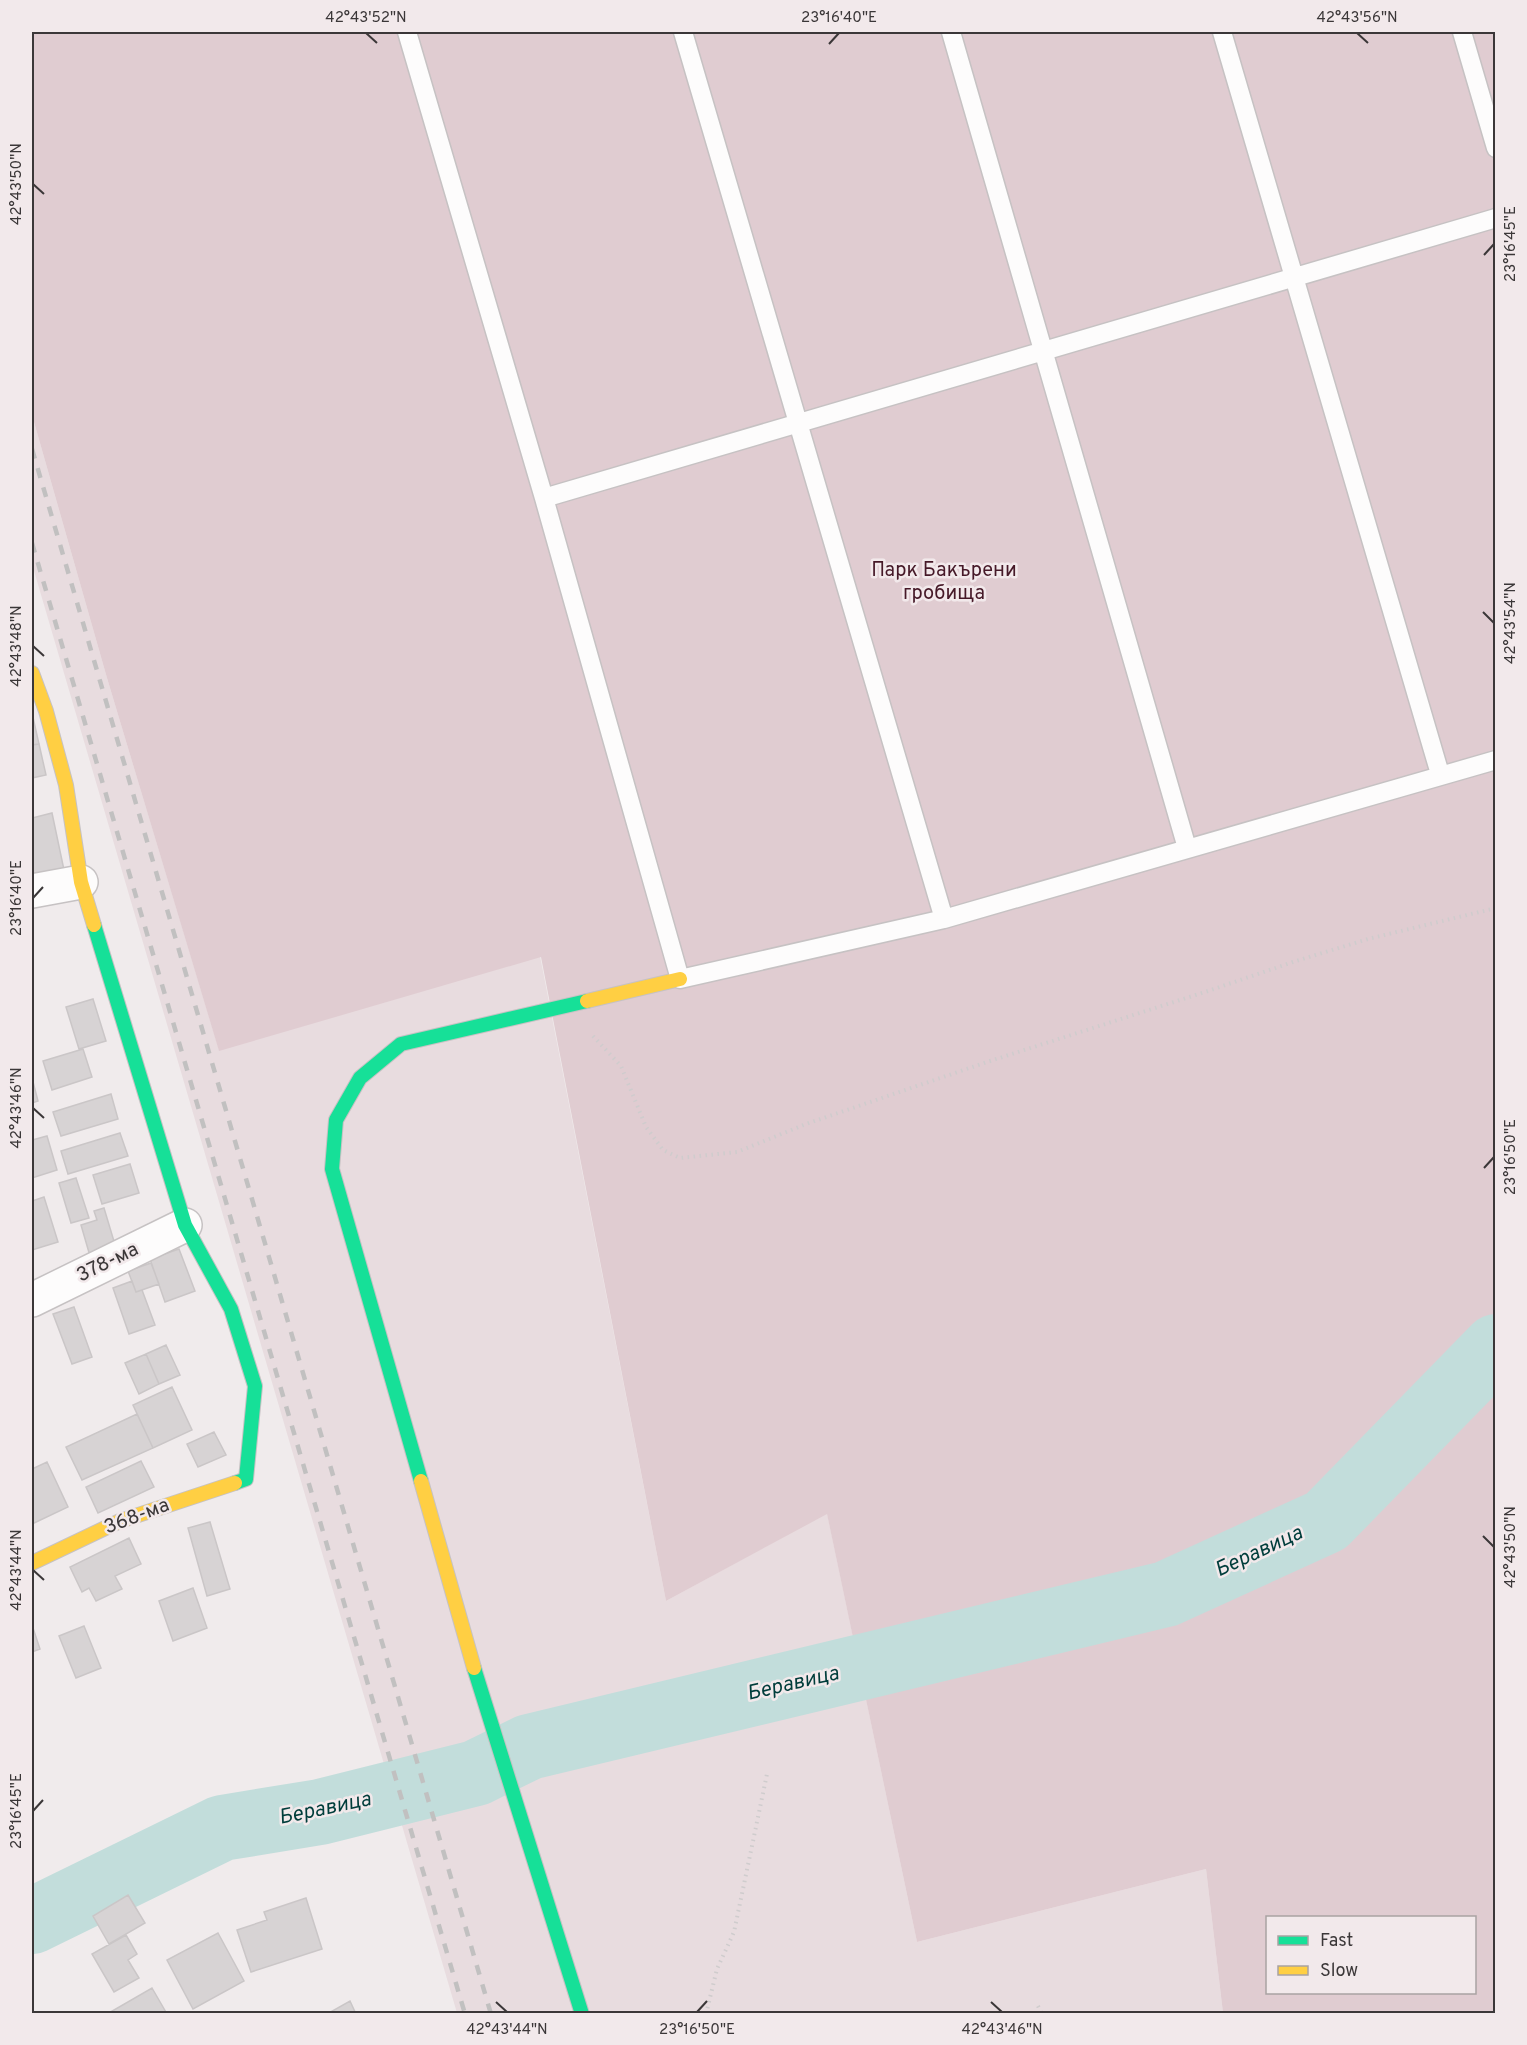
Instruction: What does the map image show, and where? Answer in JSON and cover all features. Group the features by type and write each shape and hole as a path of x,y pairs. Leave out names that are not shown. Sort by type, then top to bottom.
{"street":[{"path":"32,673 46,711 66,785 81,882 185,1225"},
{"path":"32,891 81,882"},
{"path":"582,2013 485,1705 332,1169 336,1120 360,1078 401,1044 680,980"},
{"name":"378-ма","path":"32,1300 185,1225"},
{"name":"368-ма","path":"32,1563 120,1521 246,1479 255,1386 231,1309 185,1225"}],"lane":[{"path":"407,32 544,498 680,980 944,919 1440,774 1496,760"},
{"path":"683,32 944,919"},
{"path":"951,32 1187,848"},
{"path":"1222,32 1440,774"},
{"path":"1462,32 1496,148"},
{"path":"544,498 1496,218"}],"path":[{"path":"561,1007 603,1045 621,1066 646,1127 663,1150 680,1158 737,1152 829,1116 987,1062 1296,961 1368,939 1496,908"},
{"path":"706,2013 717,1969 734,1932 767,1774"},
{"path":"1038,2006 1042,2013"}],"shaded area":[{"path":"32,415 107,678 219,1050 540,956 666,1601 827,1513 917,1942 1206,1869 1223,2013 457,2013 32,564"}],"green space":[{"name":"Парк Бакърени гробища","path":"32,32 1495,32 1495,2013 1223,2013 1206,1869 917,1942 827,1514 666,1601 541,957 219,1051 107,678 32,415"}],"building":[{"path":"32,713 39,744 32,745"},
{"path":"39,744 46,775 32,778 32,745"},
{"path":"52,813 64,870 34,876 32,818"},
{"path":"93,999 106,1041 79,1049 66,1007"},
{"path":"83,1049 92,1077 52,1090 43,1061"},
{"path":"32,1078 38,1101 32,1103"},
{"path":"111,1094 118,1119 61,1136 53,1112"},
{"path":"120,1133 128,1156 68,1174 61,1151"},
{"path":"47,1136 57,1170 32,1178 32,1140"},
{"path":"130,1164 139,1193 102,1204 93,1175"},
{"path":"76,1178 89,1218 71,1223 59,1183"},
{"path":"44,1197 58,1242 32,1250 32,1201"},
{"path":"104,1208 116,1248 90,1256 81,1225 97,1220 94,1211"},
{"path":"179,1249 195,1291 165,1302 150,1259"},
{"path":"151,1263 159,1284 136,1292 128,1271"},
{"path":"132,1281 136,1292 142,1290 155,1325 129,1334 113,1288"},
{"path":"74,1307 92,1357 72,1364 53,1314"},
{"path":"166,1345 180,1375 159,1384 146,1354"},
{"path":"146,1354 159,1384 139,1394 125,1363"},
{"path":"172,1387 192,1430 153,1448 133,1405"},
{"path":"137,1414 153,1448 82,1480 66,1447"},
{"path":"214,1432 226,1455 198,1467 187,1444"},
{"path":"141,1461 154,1487 98,1513 86,1487"},
{"path":"47,1462 68,1507 32,1524 32,1469"},
{"path":"210,1522 230,1589 207,1596 188,1528"},
{"path":"129,1538 141,1564 115,1576 122,1589 96,1601 89,1588 82,1592 70,1567"},
{"path":"193,1588 207,1628 173,1641 159,1601"},
{"path":"32,1625 40,1649 32,1652"},
{"path":"84,1626 101,1668 76,1678 59,1636"},
{"path":"128,1895 145,1923 109,1944 93,1916"},
{"path":"306,1898 322,1949 251,1972 237,1930 267,1920 264,1912"},
{"path":"218,1933 244,1981 193,2009 167,1960"},
{"path":"126,1935 137,1954 128,1960 139,1978 114,1992 92,1954"},
{"path":"152,1988 167,2014 107,2014"},
{"path":"350,2001 356,2014 327,2014"}],"waterway":[{"name":"Беравица","path":"32,1921 222,1828 320,1812 476,1773 529,1747 1166,1594 1326,1521 1496,1347"}],"railway":[{"path":"32,449 491,2014"},
{"path":"32,543 465,2014"}],"traffic: fast":[{"path":"94,925 185,1225 231,1309 255,1386 246,1479 235,1483"},
{"path":"421,1481 332,1169 336,1120 360,1078 401,1044 587,1001"},
{"path":"474,1668 582,2014"}],"traffic: slow":[{"path":"32,673 46,711 66,785 81,882 94,925"},
{"path":"587,1001 680,979"},
{"path":"421,1481 474,1668"},
{"path":"32,1563 120,1521 235,1483"}]}
